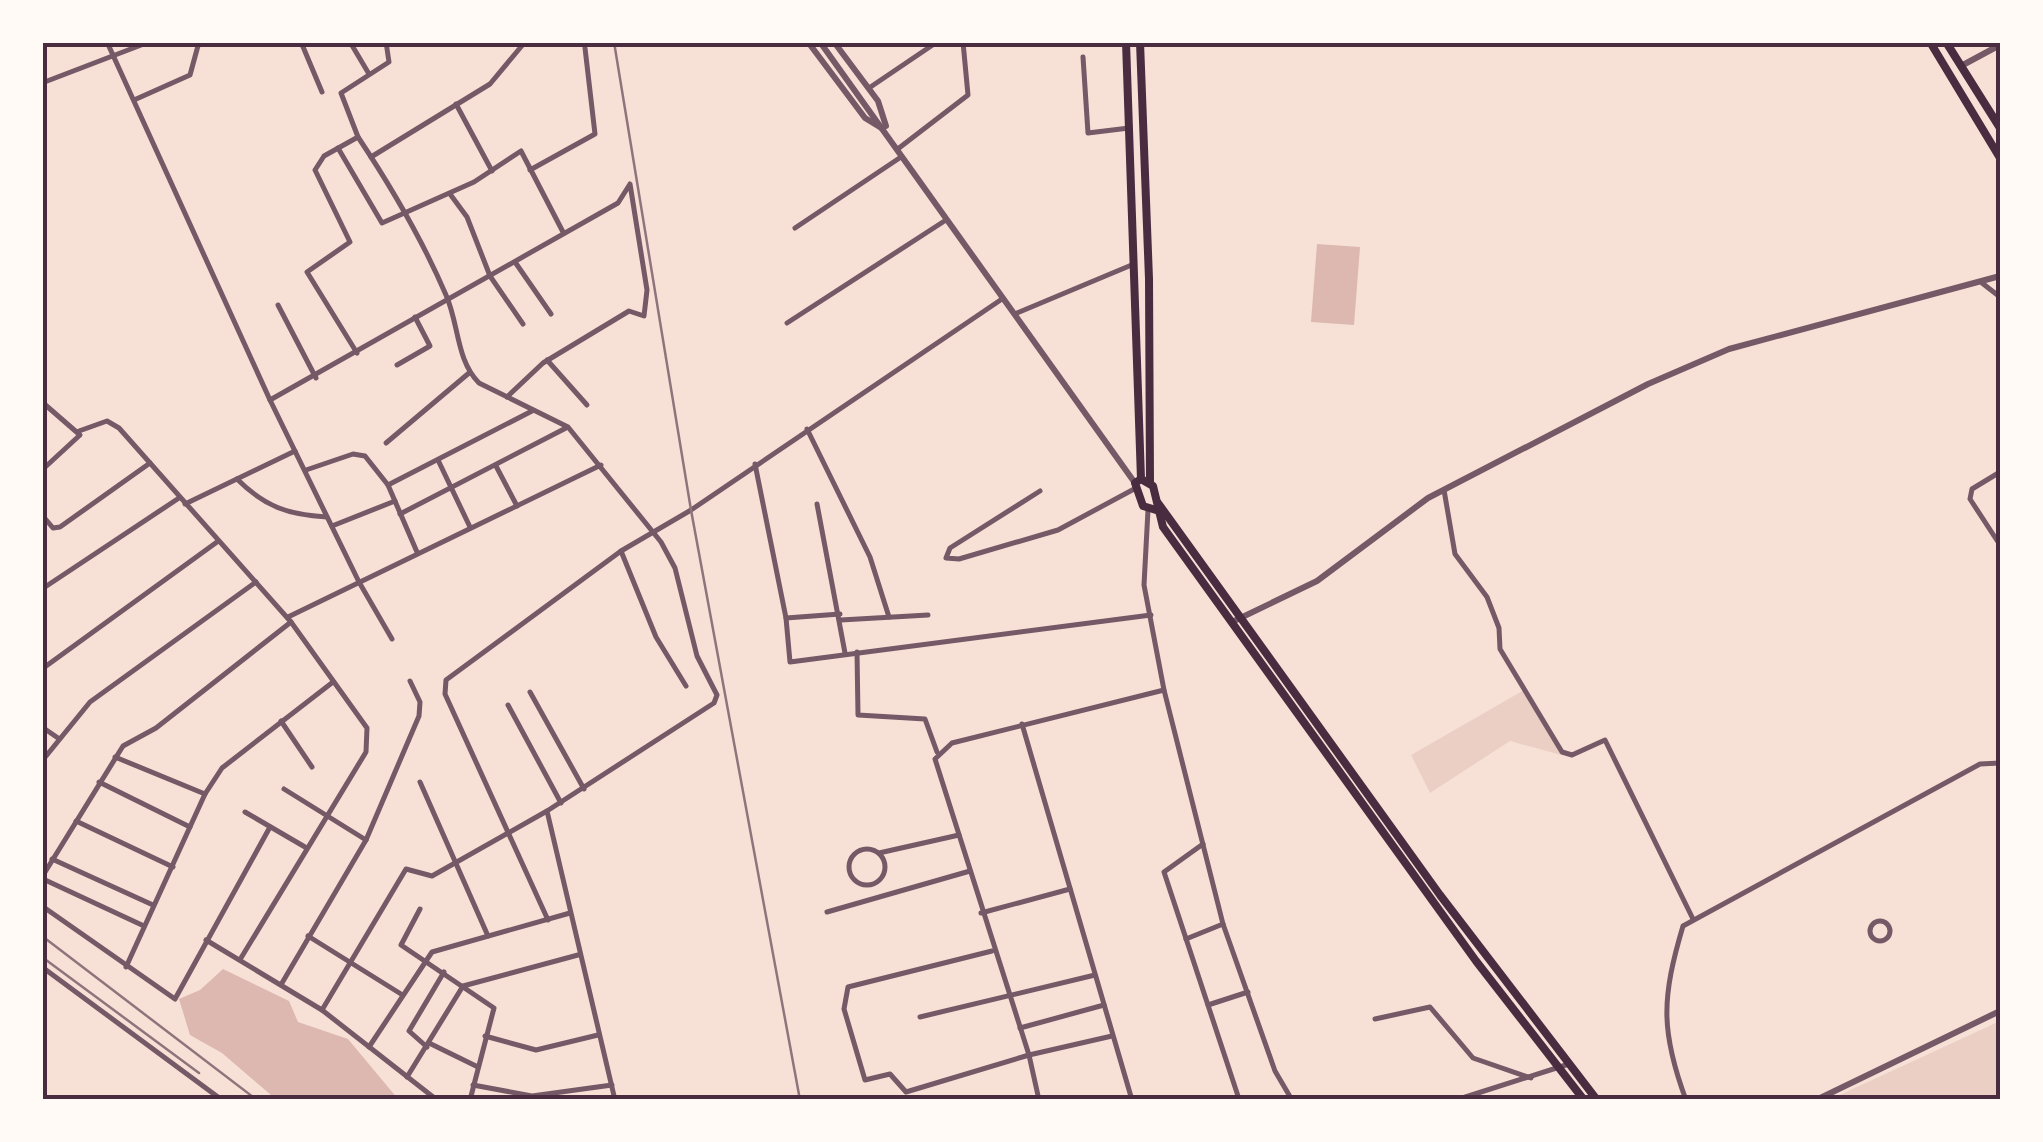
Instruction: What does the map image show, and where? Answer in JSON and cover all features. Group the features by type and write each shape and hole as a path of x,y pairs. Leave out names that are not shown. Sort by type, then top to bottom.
{"main road":[{"path":"1126,42 1141,483 1163,527 1476,962 1596,1100"},
{"path":"1140,42 1149,279 1141,483 1154,507 1242,617 1565,1067 1584,1100"},
{"path":"1930,42 2000,158"},
{"path":"1946,42 2000,128"}],"street":[{"path":"107,42 270,400 359,582 392,639"},
{"path":"42,82 149,42"},
{"path":"134,100 190,75 199,42"},
{"path":"301,42 322,92"},
{"path":"350,42 369,75"},
{"path":"322,1010 406,869 426,878 511,834 718,700 688,628 670,556 651,531 568,427 469,373 448,298 408,214 358,137 341,93 389,62 386,42"},
{"path":"372,157 500,77 508,59 525,42"},
{"path":"808,42 865,118 888,132"},
{"path":"820,42 1141,483 1058,530 959,560 946,558 950,548 1040,491"},
{"path":"834,42 878,101 888,132"},
{"path":"868,88 937,42"},
{"path":"796,228 901,152 968,95 963,42"},
{"path":"1961,66 2000,45"},
{"path":"530,170 595,134 585,48"},
{"path":"1083,57 1088,133 1129,128"},
{"path":"456,104 492,171"},
{"path":"357,353 307,272 350,242 314,170 324,156 358,137"},
{"path":"338,148 382,223 450,194 521,152 562,232"},
{"path":"270,400 316,378 618,202 630,184 648,290 644,316 629,312 548,360 507,397"},
{"path":"450,194 467,218 490,276 523,324"},
{"path":"786,324 948,218"},
{"path":"515,262 551,314"},
{"path":"1017,312 1134,264"},
{"path":"1232,622 1317,581 1444,490 1631,392 1729,349 2000,276"},
{"path":"1987,282 2000,297"},
{"path":"548,920 445,694 446,680 621,551 691,510 1004,297"},
{"path":"278,305 316,378"},
{"path":"396,366 430,346 415,317"},
{"path":"548,360 586,405"},
{"path":"386,443 469,373"},
{"path":"42,402 79,432 80,438 42,470"},
{"path":"388,485 534,410"},
{"path":"79,432 99,422 113,423 289,620 367,728 370,740 241,958"},
{"path":"400,514 568,427"},
{"path":"807,429 870,557 889,617"},
{"path":"185,504 296,451"},
{"path":"304,470 353,454 365,456 388,485 417,552"},
{"path":"438,460 470,527"},
{"path":"42,515 52,528 60,527 150,463"},
{"path":"755,464 786,618 790,662 1151,614"},
{"path":"144,926 42,878 116,757 134,738 156,728 289,620 417,552 600,465"},
{"path":"496,466 516,506"},
{"path":"2000,472 1972,490 1970,498 2000,545"},
{"path":"237,479 267,506 286,513 328,517"},
{"path":"1444,490 1455,554 1487,597 1499,628 1500,649 1562,752 1572,755 1605,740 1693,919"},
{"path":"42,589 179,498"},
{"path":"332,526 395,501"},
{"path":"816,504 845,654"},
{"path":"1154,507 1144,585 1164,690 1223,924 1276,1071 1292,1100"},
{"path":"42,669 217,542"},
{"path":"621,551 656,637 686,686"},
{"path":"42,760 90,702 256,582"},
{"path":"2000,583 2000,595"},
{"path":"786,618 928,614"},
{"path":"857,652 858,715 926,719 937,752 935,766 1029,1055 1039,1100"},
{"path":"282,983 366,840 419,716 420,702 410,681"},
{"path":"126,966 205,794 222,768 333,682"},
{"path":"937,752 1022,724 1164,690"},
{"path":"530,692 584,789"},
{"path":"508,705 561,803"},
{"path":"281,721 312,767"},
{"path":"1022,724 1132,1100"},
{"path":"42,727 58,738"},
{"path":"116,757 205,794"},
{"path":"1686,1100 1667,1049 1667,982 1683,926 1980,764 2000,763"},
{"path":"100,782 190,827"},
{"path":"420,782 488,936"},
{"path":"284,789 366,840"},
{"path":"547,811 615,1100"},
{"path":"245,812 306,847"},
{"path":"75,821 173,866"},
{"path":"42,906 175,999 270,827"},
{"path":"879,853 885,866 881,880 868,886 854,881 848,868 853,855 866,848 879,853 960,835"},
{"path":"1202,844 1164,872 1238,1096"},
{"path":"52,859 153,905"},
{"path":"827,912 970,871"},
{"path":"982,914 1070,888"},
{"path":"420,909 400,943 494,1008 470,1100"},
{"path":"369,1048 425,958 442,946 570,913"},
{"path":"1879,921 1890,928 1882,941 1870,932 1879,921"},
{"path":"1186,939 1223,924"},
{"path":"308,936 401,994"},
{"path":"206,940 322,1010 437,1100"},
{"path":"993,950 848,987 844,1008 862,1077 865,1080 890,1074 906,1092 1029,1055 1112,1036"},
{"path":"407,1078 463,986 580,954"},
{"path":"42,968 222,1100"},
{"path":"444,972 409,1032 478,1067"},
{"path":"920,1018 1095,975"},
{"path":"1208,1005 1248,992"},
{"path":"1020,1028 1104,1005"},
{"path":"1375,1020 1430,1007 1473,1058 1530,1078"},
{"path":"1816,1100 2000,1011"},
{"path":"485,1036 536,1050 599,1035"},
{"path":"1456,1100 1565,1067"},
{"path":"473,1085 532,1096 612,1085"},
{"path":"499,1100 502,1092"}],"shaded area":[{"path":"1317,244 1360,247 1354,325 1311,322"},
{"path":"1524,690 1561,755 1510,741 1430,793 1411,755"},
{"path":"223,969 289,1001 298,1022 348,1039 398,1099 277,1100 222,1053 190,1035 179,999 200,990"},
{"path":"2000,1021 2000,1099 1831,1099"}],"railway":[{"path":"614,42 691,510 800,1100"},
{"path":"42,936 257,1100"},
{"path":"42,957 199,1073"}]}
